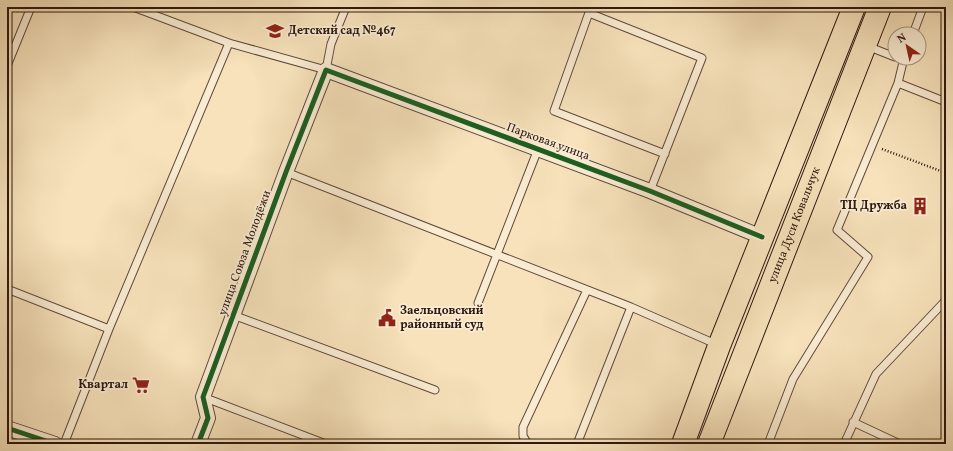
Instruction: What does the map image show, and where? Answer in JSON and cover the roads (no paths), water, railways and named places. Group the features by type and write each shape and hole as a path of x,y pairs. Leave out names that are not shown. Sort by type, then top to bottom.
{"main road":[{"path":"683,444 719,346 854,7"},
{"name":"улица Дуси Ковальчук","path":"709,444 865,46 876,8"}],"street":[{"name":"Парковая улица","path":"326,70 650,191 762,238"},
{"name":"улица Союза Молодёжи","path":"203,397 286,172 326,70"},
{"path":"198,444 208,418 203,397"},
{"path":"7,428 55,444"}],"lane":[{"path":"7,66 31,7"},
{"path":"133,7 229,43 326,70 331,44 346,7"},
{"path":"916,26 923,7"},
{"path":"650,191 702,58 590,10 554,111 664,154"},
{"path":"64,444 109,329 229,43"},
{"path":"865,46 887,54"},
{"path":"768,444 793,379 868,257 838,230 898,83 899,66"},
{"path":"898,83 946,102"},
{"path":"478,303 538,149"},
{"path":"286,172 631,307 719,346"},
{"path":"7,289 109,329"},
{"path":"528,444 523,436 523,427 587,290"},
{"path":"844,444 876,374 946,300"},
{"path":"577,444 631,307"},
{"path":"233,315 435,390"},
{"path":"203,397 326,444"},
{"path":"853,422 900,444"}],"place":[{"name":"Детский сад №467","path":"275,31"},
{"name":"ТЦ Дружба","path":"920,206"},
{"name":"Заельцовский районный суд","path":"387,318"},
{"name":"Квартал","path":"141,385"}]}
